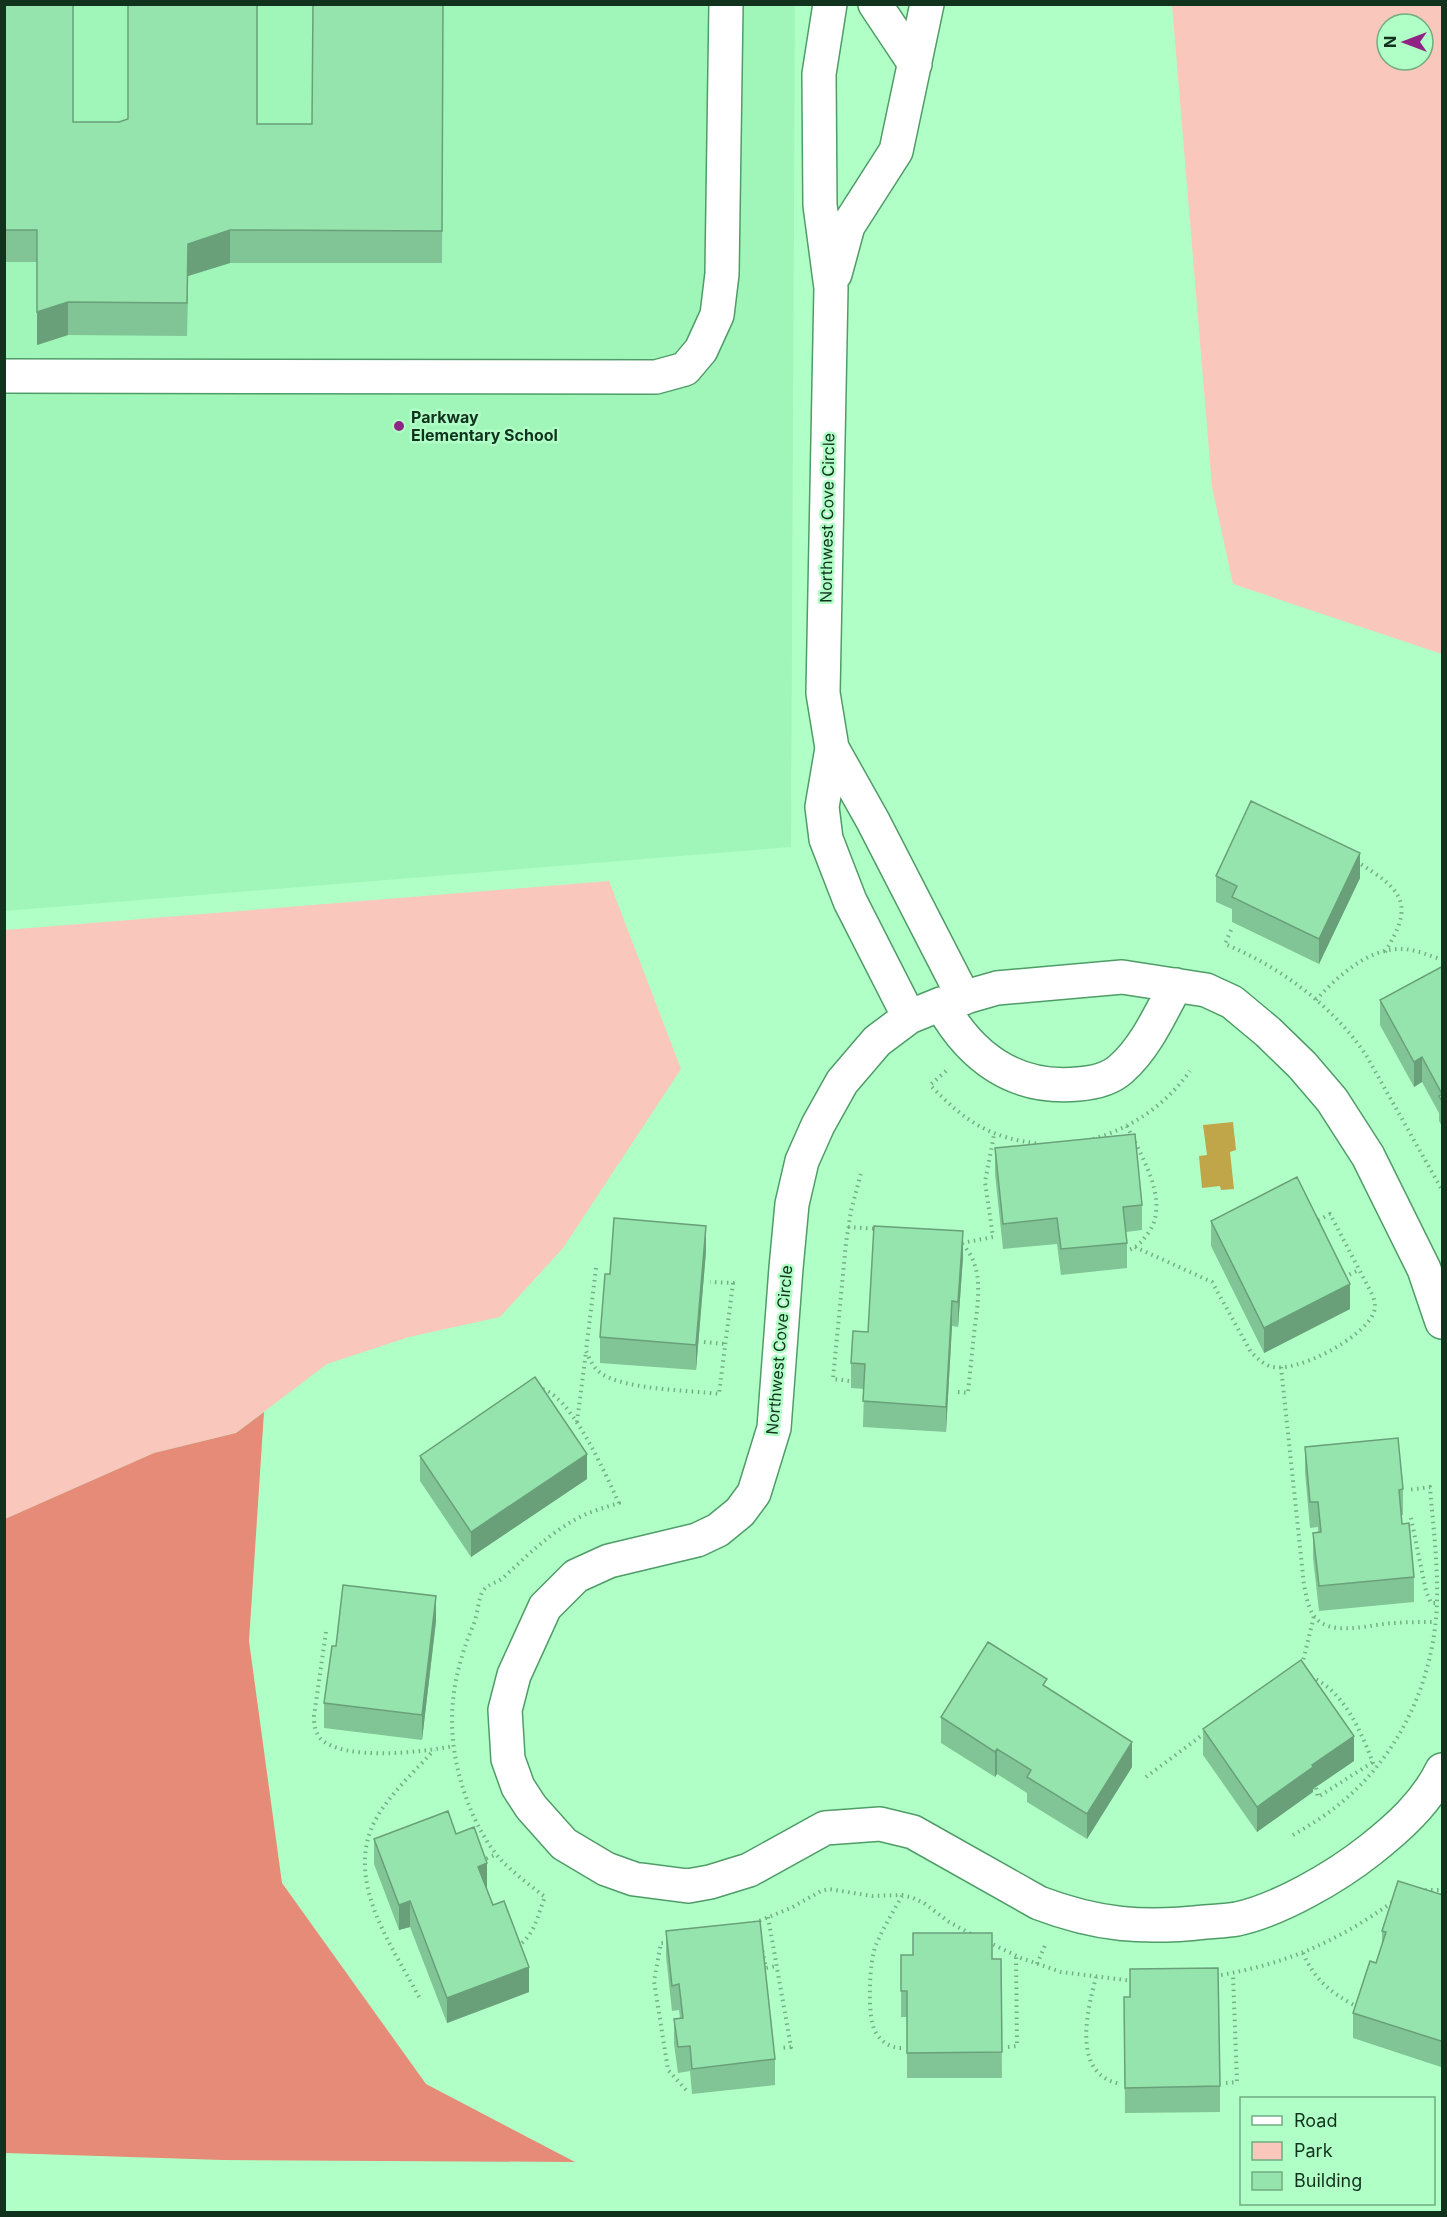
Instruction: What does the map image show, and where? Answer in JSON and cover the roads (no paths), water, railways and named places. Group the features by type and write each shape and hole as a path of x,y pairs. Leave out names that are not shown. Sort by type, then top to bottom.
{"street":[{"path":"4,376 656,377 685,369 701,350 717,315 722,274 726,4"},
{"name":"Northwest Cove Circle","path":"830,4 819,74 818,138 820,205 831,288 823,693 832,748 822,807 826,839 850,901 909,1017"},
{"path":"875,4 915,64"},
{"name":"Northwest Cove Circle","path":"831,288 848,226 896,151 927,4"},
{"name":"Northwest Cove Circle","path":"832,748 873,821 952,1001"},
{"name":"Northwest Cove Circle","path":"1443,1322 1424,1269 1368,1156 1332,1100 1302,1065 1232,1002 1206,990 1122,977 997,988 909,1017 877,1041 842,1082 818,1125 802,1161 792,1203 774,1428 754,1493 740,1512 718,1530 697,1540 646,1550 609,1561 576,1576 545,1607 528,1642 512,1684 506,1710 506,1734 508,1759 518,1786 531,1807 564,1844 606,1869 634,1879 688,1886 710,1882 749,1870 825,1828 880,1824 913,1832 1039,1903 1110,1923 1144,1927 1237,1919 1310,1890 1349,1867 1411,1815 1443,1770"},
{"path":"952,1001 953,1026 977,1052 1013,1077 1058,1086 1093,1082 1119,1071 1141,1047 1176,985"}],"place":[{"name":"Parkway Elementary School","path":"399,426"}]}
